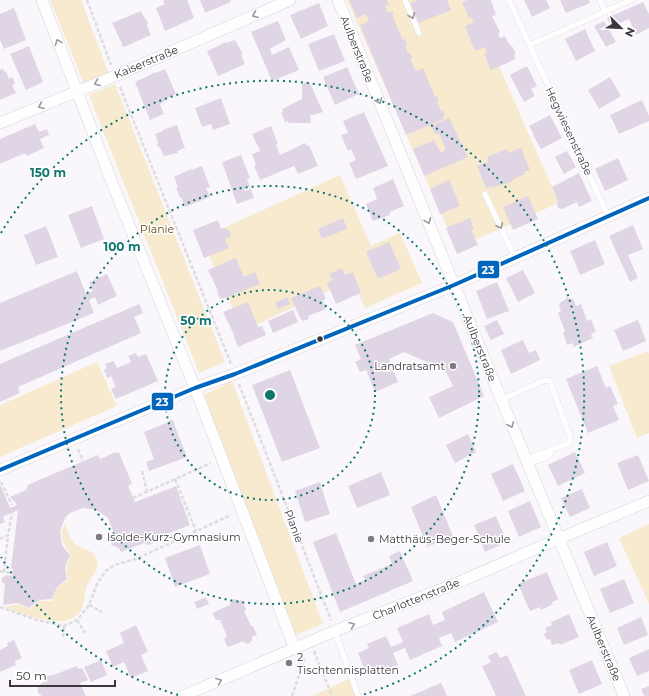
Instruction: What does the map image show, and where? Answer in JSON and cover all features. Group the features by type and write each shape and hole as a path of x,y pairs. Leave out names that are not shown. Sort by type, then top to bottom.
{"street":[{"path":"42,0 296,649"},
{"name":"Kaiserstraße","path":"0,123 115,76 290,0"},
{"name":"Aulberstraße","path":"338,0 558,539 624,696"},
{"path":"0,470 195,388 235,374 454,285 649,198"},
{"name":"Charlottenstraße","path":"183,696 296,649 335,631 457,583 649,501"}],"lane":[{"path":"405,0 419,33"},
{"name":"Hegwiesenstraße","path":"509,0 608,216"},
{"path":"600,0 605,12"},
{"path":"530,45 631,0"},
{"path":"485,194 514,258"},
{"path":"501,400 545,380 550,382 570,437 570,441 567,444 550,450 527,462"},
{"path":"335,631 358,696"}],"path":[{"name":"Planie","path":"87,0 115,76 235,374 335,631"},
{"path":"133,498 222,458"},
{"path":"142,471 147,491"},
{"path":"175,479 196,531"},
{"path":"0,480 12,505"},
{"path":"0,607 37,620 64,626 77,620 89,605 97,584 105,572 114,565 136,559 242,510"},
{"path":"4,572 12,513"},
{"path":"0,539 8,535"},
{"path":"0,571 12,573"},
{"path":"89,605 102,612"},
{"path":"77,620 85,633"},
{"path":"64,626 64,637"},
{"path":"292,696 310,642"},
{"path":"310,642 332,696"}],"green space":[{"path":"50,0 81,0 109,74 84,84"},
{"path":"347,0 470,0 559,203 456,248"},
{"name":"Planie","path":"115,84 225,362 199,373 89,95"},
{"path":"340,175 371,246 400,233 422,283 365,308 352,280 243,331 201,238"},
{"path":"648,351 649,433 637,438 609,366"},
{"path":"97,362 117,406 0,457 0,405"},
{"path":"232,381 323,624 293,636 204,395"},
{"path":"65,523 73,542 92,553 96,557 97,561 95,572 86,589 81,610 74,617 56,621 33,617 4,607 18,604 30,609 40,601 52,601 57,587 68,580 66,568 71,554 62,539 62,532"},
{"path":"649,524 649,604 619,538"},
{"path":"351,678 357,696 312,696"}],"building":[{"path":"187,0 194,18 165,31 156,8 165,4 163,1"},
{"path":"200,0 230,0 231,2 205,13"},
{"path":"349,0 387,0 389,5 385,6 388,13 393,11 394,14 392,15 403,40 405,39 407,45 405,46 412,58 410,59 416,71 423,68 435,97 437,96 439,101 437,102 441,111 443,110 445,115 443,116 444,119 406,135 360,25 369,21 366,14 357,18"},
{"path":"417,0 447,0 451,10 419,23 410,3"},
{"path":"468,0 491,0 496,15 492,16 500,32 498,33 500,38 505,36 516,54 514,55 516,59 491,70 484,54 487,53 485,47 475,51 465,26 474,22 471,17 469,18 462,2"},
{"path":"524,0 546,0 550,8 532,17"},
{"path":"560,0 589,0 590,3 566,13"},
{"path":"643,2 649,14 649,28 636,35 629,19 611,27 607,18"},
{"path":"319,3 328,26 301,39 290,15"},
{"path":"14,8 26,40 4,49 0,40 0,14"},
{"path":"141,11 147,20 147,26 151,35 124,47 121,45 122,44 112,23"},
{"path":"278,21 286,40 270,49 272,55 289,47 299,70 272,81 251,32"},
{"path":"604,21 616,42 606,47 594,26"},
{"path":"585,29 595,51 576,61 565,39"},
{"path":"334,34 345,61 319,71 308,44"},
{"path":"235,40 243,54 241,55 245,64 218,76 207,51 226,42"},
{"path":"29,46 43,82 26,90 10,54"},
{"path":"527,66 537,86 531,89 535,96 524,102 510,75"},
{"path":"347,67 359,94 335,105 323,77"},
{"path":"3,68 9,79 13,77 15,84 12,85 16,93 0,100 0,70"},
{"path":"165,69 176,94 167,98 167,100 160,104 164,114 150,120 135,82"},
{"path":"610,77 621,96 599,109 588,90"},
{"path":"309,81 323,112 310,115 311,123 285,122 281,113 283,112 282,109 302,99 302,84"},
{"path":"221,98 230,124 213,130 211,124 202,127 195,108"},
{"path":"642,100 649,116 649,121 619,134 610,115"},
{"path":"364,112 388,166 356,179 349,163 356,160 351,149 348,151 341,135 348,133 343,121"},
{"path":"550,115 562,138 541,149 529,126"},
{"path":"449,118 468,157 424,176 413,149 434,140 441,153 446,150 439,133 435,134 431,126"},
{"path":"35,124 39,132 47,129 49,135 40,139 44,148 27,156 25,153 0,164 0,139"},
{"path":"177,125 185,148 177,151 178,153 164,156 160,148 157,146 158,142 155,134"},
{"path":"271,126 278,144 276,145 280,155 305,143 307,146 309,145 318,166 298,174 294,166 260,180 254,166 256,165 252,154 260,151 252,134"},
{"path":"521,148 530,170 524,172 525,174 506,184 505,183 493,188 491,186 486,188 477,166 489,161 487,157 507,149 509,153"},
{"path":"567,151 576,167 564,174 555,157"},
{"path":"241,155 250,178 247,179 250,187 244,189 245,191 251,189 254,198 237,204 222,162"},
{"path":"618,158 628,180 605,191 595,169"},
{"path":"202,166 210,187 206,188 210,197 185,207 176,188 178,187 174,177 191,169 192,170"},
{"path":"579,173 592,201 579,207 577,202 562,209 558,208 558,201 552,187"},
{"path":"393,179 404,206 390,212 390,215 373,221 366,204 377,199 373,188"},
{"path":"449,180 460,206 440,214 430,189"},
{"path":"528,196 538,219 513,230 503,207"},
{"path":"92,206 104,239 81,248 68,215"},
{"path":"343,218 347,229 322,239 318,229"},
{"path":"470,218 474,229 471,230 478,245 457,254 446,228"},
{"path":"218,220 221,229 225,228 231,233 229,238 225,239 229,248 204,258 193,230"},
{"path":"633,225 643,249 628,255 638,278 630,282 609,236"},
{"path":"46,226 58,257 36,265 24,235"},
{"path":"595,240 605,264 580,275 570,251"},
{"path":"389,242 401,269 378,279 366,252"},
{"path":"236,258 244,277 255,272 260,284 220,299 218,291 208,270"},
{"path":"342,268 345,275 353,272 361,293 336,304 327,283 333,280 329,274"},
{"path":"523,270 535,293 518,302 506,278"},
{"path":"77,271 86,294 93,291 89,282 107,274 117,296 98,305 95,297 89,300 94,313 0,351 0,303"},
{"path":"497,282 509,311 487,319 476,291"},
{"path":"320,286 326,299 323,301 326,309 308,316 309,319 303,321 301,320 291,298"},
{"path":"287,297 290,304 278,309 275,303"},
{"path":"567,298 574,300 576,306 581,304 587,321 591,319 596,332 591,334 593,338 574,347 572,343 567,345 563,332 565,331 558,313 561,311 559,307 560,303"},
{"path":"248,302 258,327 262,326 266,335 238,347 223,312"},
{"path":"139,304 143,313 134,317 141,333 18,387 20,393 0,402 0,364"},
{"path":"293,310 298,322 273,333 268,321"},
{"name":"Landratsamt","path":"433,313 453,322 484,396 439,418 429,397 453,386 445,370 404,352 389,359 398,382 375,392 366,370 360,372 355,362 361,359 355,345"},
{"path":"497,320 504,334 491,340 484,326"},
{"path":"638,320 646,341 623,351 614,330"},
{"path":"523,340 529,353 536,350 540,360 511,374 501,350"},
{"path":"136,353 138,357 146,354 158,381 116,399 111,389 116,387 111,376 107,378 104,370 107,368 105,364 114,361 117,368 131,362 128,356"},
{"path":"597,366 606,388 610,386 618,404 613,406 619,420 588,433 566,379"},
{"path":"290,370 320,448 282,462 252,385"},
{"path":"170,419 175,422 174,424 187,457 149,471 146,462 154,459 144,432 169,422"},
{"path":"468,434 476,452 455,463 446,445"},
{"path":"119,452 132,484 128,486 135,502 176,486 190,525 152,540 153,543 149,545 144,543 121,552 119,548 111,545 113,531 108,518 97,510 83,508 70,513 65,518 60,531 62,545 70,555 65,567 67,579 57,587 52,599 40,600 29,608 18,603 3,605 5,583 2,583 2,578 6,575 12,576 13,569 11,568 18,510 3,517 5,522 0,524 0,486 10,508 17,505 10,497 26,490 28,485 98,455 100,459"},
{"path":"575,452 585,473 558,486 548,465"},
{"path":"638,455 649,481 628,490 617,463"},
{"path":"513,464 525,491 503,501 491,474"},
{"path":"381,472 390,495 357,508 348,486"},
{"path":"320,482 330,514 305,522 295,491"},
{"path":"582,489 590,508 570,517 561,498"},
{"path":"436,495 453,536 427,547 411,507"},
{"path":"530,501 541,527 519,537 508,511"},
{"path":"496,516 507,542 485,552 474,525"},
{"path":"336,533 356,584 365,580 363,576 392,564 389,556 400,551 413,581 340,612 313,542"},
{"path":"607,542 617,566 594,576 584,552"},
{"path":"200,545 210,574 175,587 165,558"},
{"path":"547,572 558,599 552,602 553,604 541,610 540,607 530,611 518,584"},
{"path":"624,579 634,603 610,613 600,589"},
{"path":"484,592 498,622 455,642 451,633 439,638 442,646 410,660 405,648 393,653 398,665 378,673 376,669 366,673 358,653 369,648 367,644 386,636 391,647 403,642 397,628 429,614 433,625 445,620 442,612"},
{"path":"206,597 209,604 197,609 194,602"},
{"path":"234,599 239,601 242,600 246,610 244,611 257,635 252,637 252,641 248,644 243,641 229,647 224,639 227,636 220,620 216,620 213,614 214,612 230,605 231,601"},
{"path":"569,614 579,637 560,645 559,643 552,645 550,639 547,640 544,634 547,632 545,628 552,625 551,622"},
{"path":"641,617 648,635 624,645 617,628"},
{"path":"136,625 148,652 141,655 148,671 131,678 124,662 113,667 106,651 124,643 120,633"},
{"path":"14,640 22,658 15,661 16,665 0,672 0,650 8,646 7,643"},
{"path":"649,649 649,671 637,676 629,658"},
{"path":"497,652 500,658 507,655 526,696 496,696 482,666 491,662 488,656"},
{"path":"101,660 107,675 91,682 84,667"},
{"path":"592,660 602,684 579,694 569,670"},
{"path":"77,666 78,669 82,668 88,680 80,683 86,696 42,696 38,693 38,686 45,681 44,679 48,676"},
{"path":"441,683 447,696 410,696"},
{"path":"649,686 649,696 644,696 641,689"}],"transit line":[{"name":"23","path":"0,470 195,388 235,374 454,285 649,198"}],"place":[{"name":"Landratsamt","path":"453,366"},
{"name":"Isolde-Kurz-Gymnasium","path":"99,537"},
{"name":"Matthäus-Beger-Schule","path":"371,539"},
{"name":"2 Tischtennisplatten","path":"289,663"}]}
